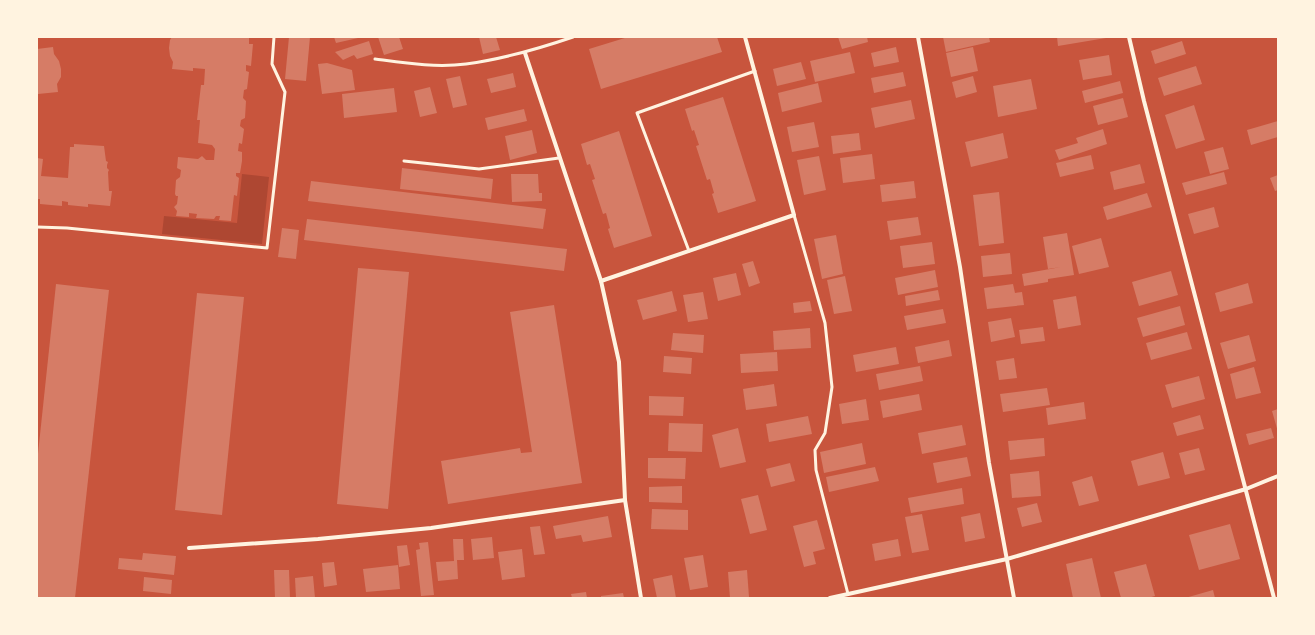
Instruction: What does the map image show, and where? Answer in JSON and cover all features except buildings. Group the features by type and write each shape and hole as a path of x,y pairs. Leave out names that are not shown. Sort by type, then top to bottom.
{"street":[{"path":"601,281 794,215 745,37"},
{"path":"918,37 960,267 989,462 1014,598"},
{"path":"1128,37 1274,598"},
{"path":"525,53 601,281 619,362 625,500 641,598"},
{"path":"830,598 1007,559 1246,489 1278,476"},
{"path":"189,548 318,539 431,528 625,500"}],"lane":[{"path":"37,227 67,228 267,248 285,92 272,64 274,37"},
{"path":"375,59 420,65 465,64 525,53 573,37"},
{"path":"689,251 637,113 755,71"},
{"path":"404,161 479,169 560,158"},
{"path":"794,215 825,323 832,388 825,433 815,450 816,470 848,594"}],"shaded area":[{"path":"242,174 269,177 262,244 162,234 164,216 237,223"}]}
